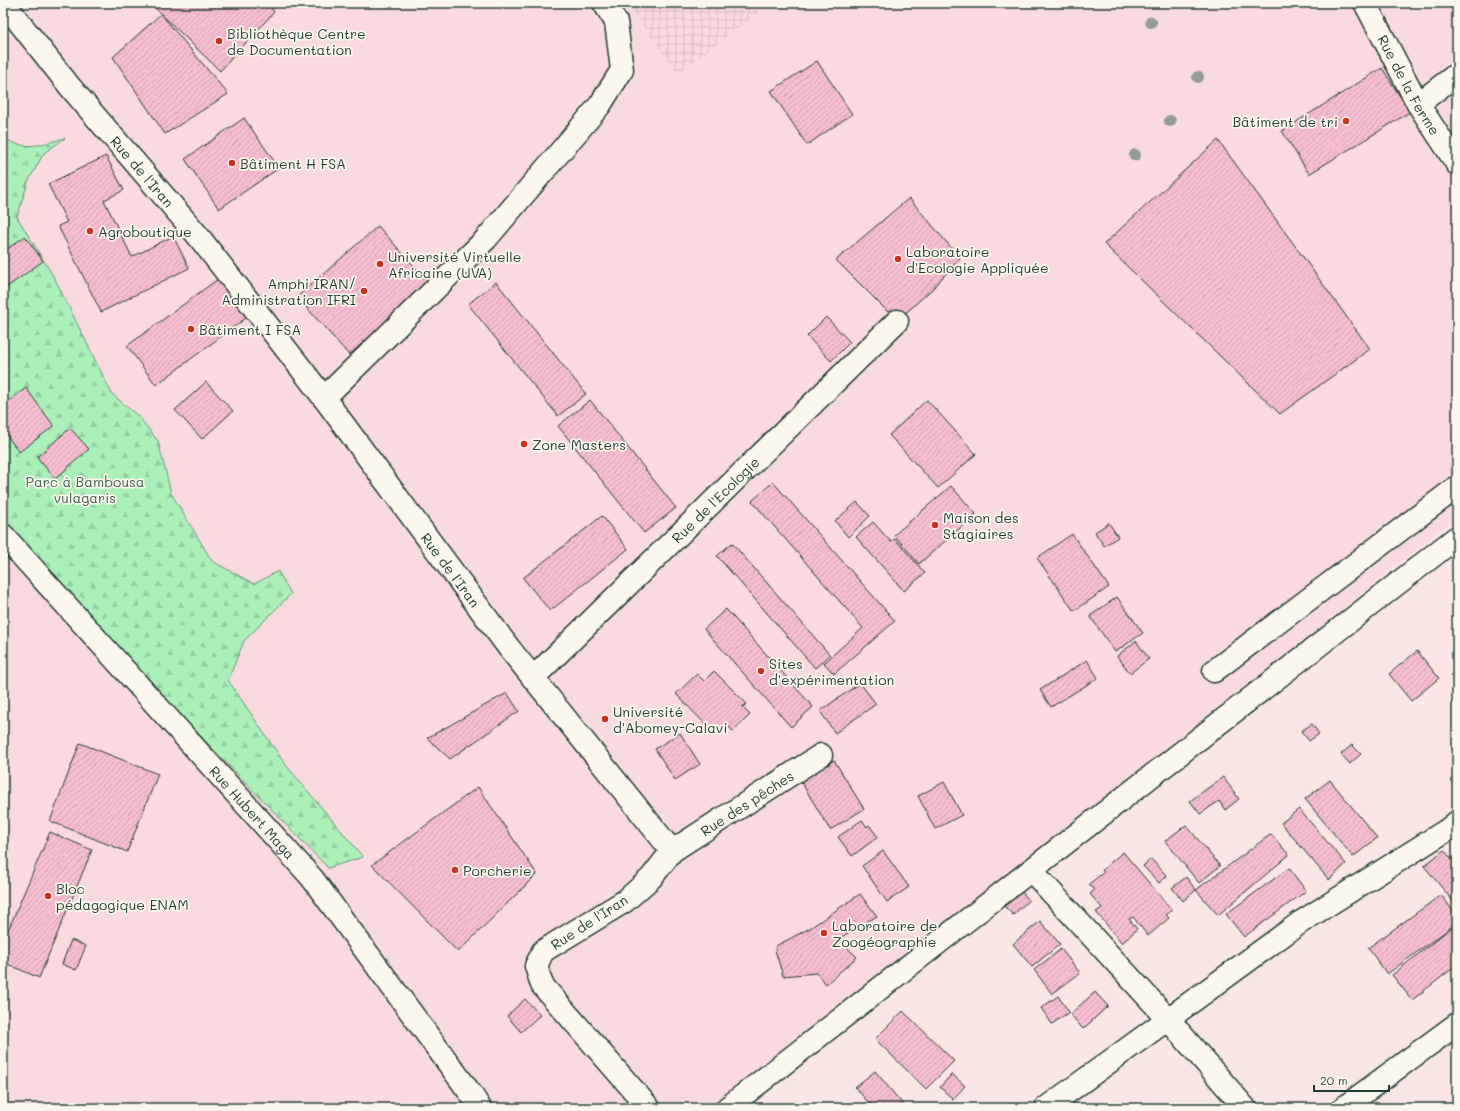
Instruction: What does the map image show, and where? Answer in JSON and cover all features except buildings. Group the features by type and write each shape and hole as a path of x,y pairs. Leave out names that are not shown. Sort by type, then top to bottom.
{"street":[{"name":"Rue de l'Iran","path":"4,3 71,88 199,237 324,398 533,678 672,851 651,878 626,901 544,951 536,966 542,985 649,1108"},
{"path":"324,398 486,239 600,105 622,70 616,22 604,3"},
{"name":"Rue de la Ferme","path":"1365,3 1418,104 1457,164"},
{"path":"1418,104 1457,74"},
{"name":"Rue de l'Ecologie","path":"533,678 897,321"},
{"path":"1214,671 1457,487"},
{"name":"Rue Hubert Maga","path":"3,535 312,878 472,1094 480,1108"},
{"path":"727,1108 1457,537"},
{"name":"Rue des pêches","path":"672,851 821,754"},
{"path":"1046,1108 1301,922 1454,832"},
{"path":"1031,870 1168,1019 1245,1108"},
{"path":"1343,1108 1457,1024"}],"shaded area":[{"name":"Université d'Abomey-Calavi","path":"3,3 1457,3 1457,516 975,907 721,1108 3,1108"},
{"path":"626,3 771,3 678,73"}],"green space":[{"name":"Parc à Bambousa vulagaris","path":"3,137 11,142 26,145 41,144 65,138 44,153 28,182 17,217 55,279 112,394 139,417 158,441 171,493 212,561 254,584 278,571 291,594 244,641 228,680 285,764 363,857 328,868 99,631 3,519"}],"place":[{"name":"Bibliothèque Centre de Documentation","path":"219,41"},
{"name":"Bâtiment de tri","path":"1346,121"},
{"name":"Bâtiment H FSA","path":"232,163"},
{"name":"Agroboutique","path":"90,231"},
{"name":"Laboratoire d'Ecologie Appliquée","path":"898,259"},
{"name":"Université Virtuelle Africaine (UVA)","path":"380,264"},
{"name":"Amphi IRAN/ Administration IFRI","path":"364,291"},
{"name":"Bâtiment I FSA","path":"191,329"},
{"name":"Zone Masters","path":"524,444"},
{"name":"Maison des Stagiaires","path":"935,525"},
{"name":"Sites d'expérimentation","path":"761,671"},
{"name":"Université d'Abomey-Calavi","path":"605,719"},
{"name":"Porcherie","path":"455,870"},
{"name":"Bloc pédagogique ENAM","path":"48,896"},
{"name":"Laboratoire de Zoogéographie","path":"824,933"}]}
